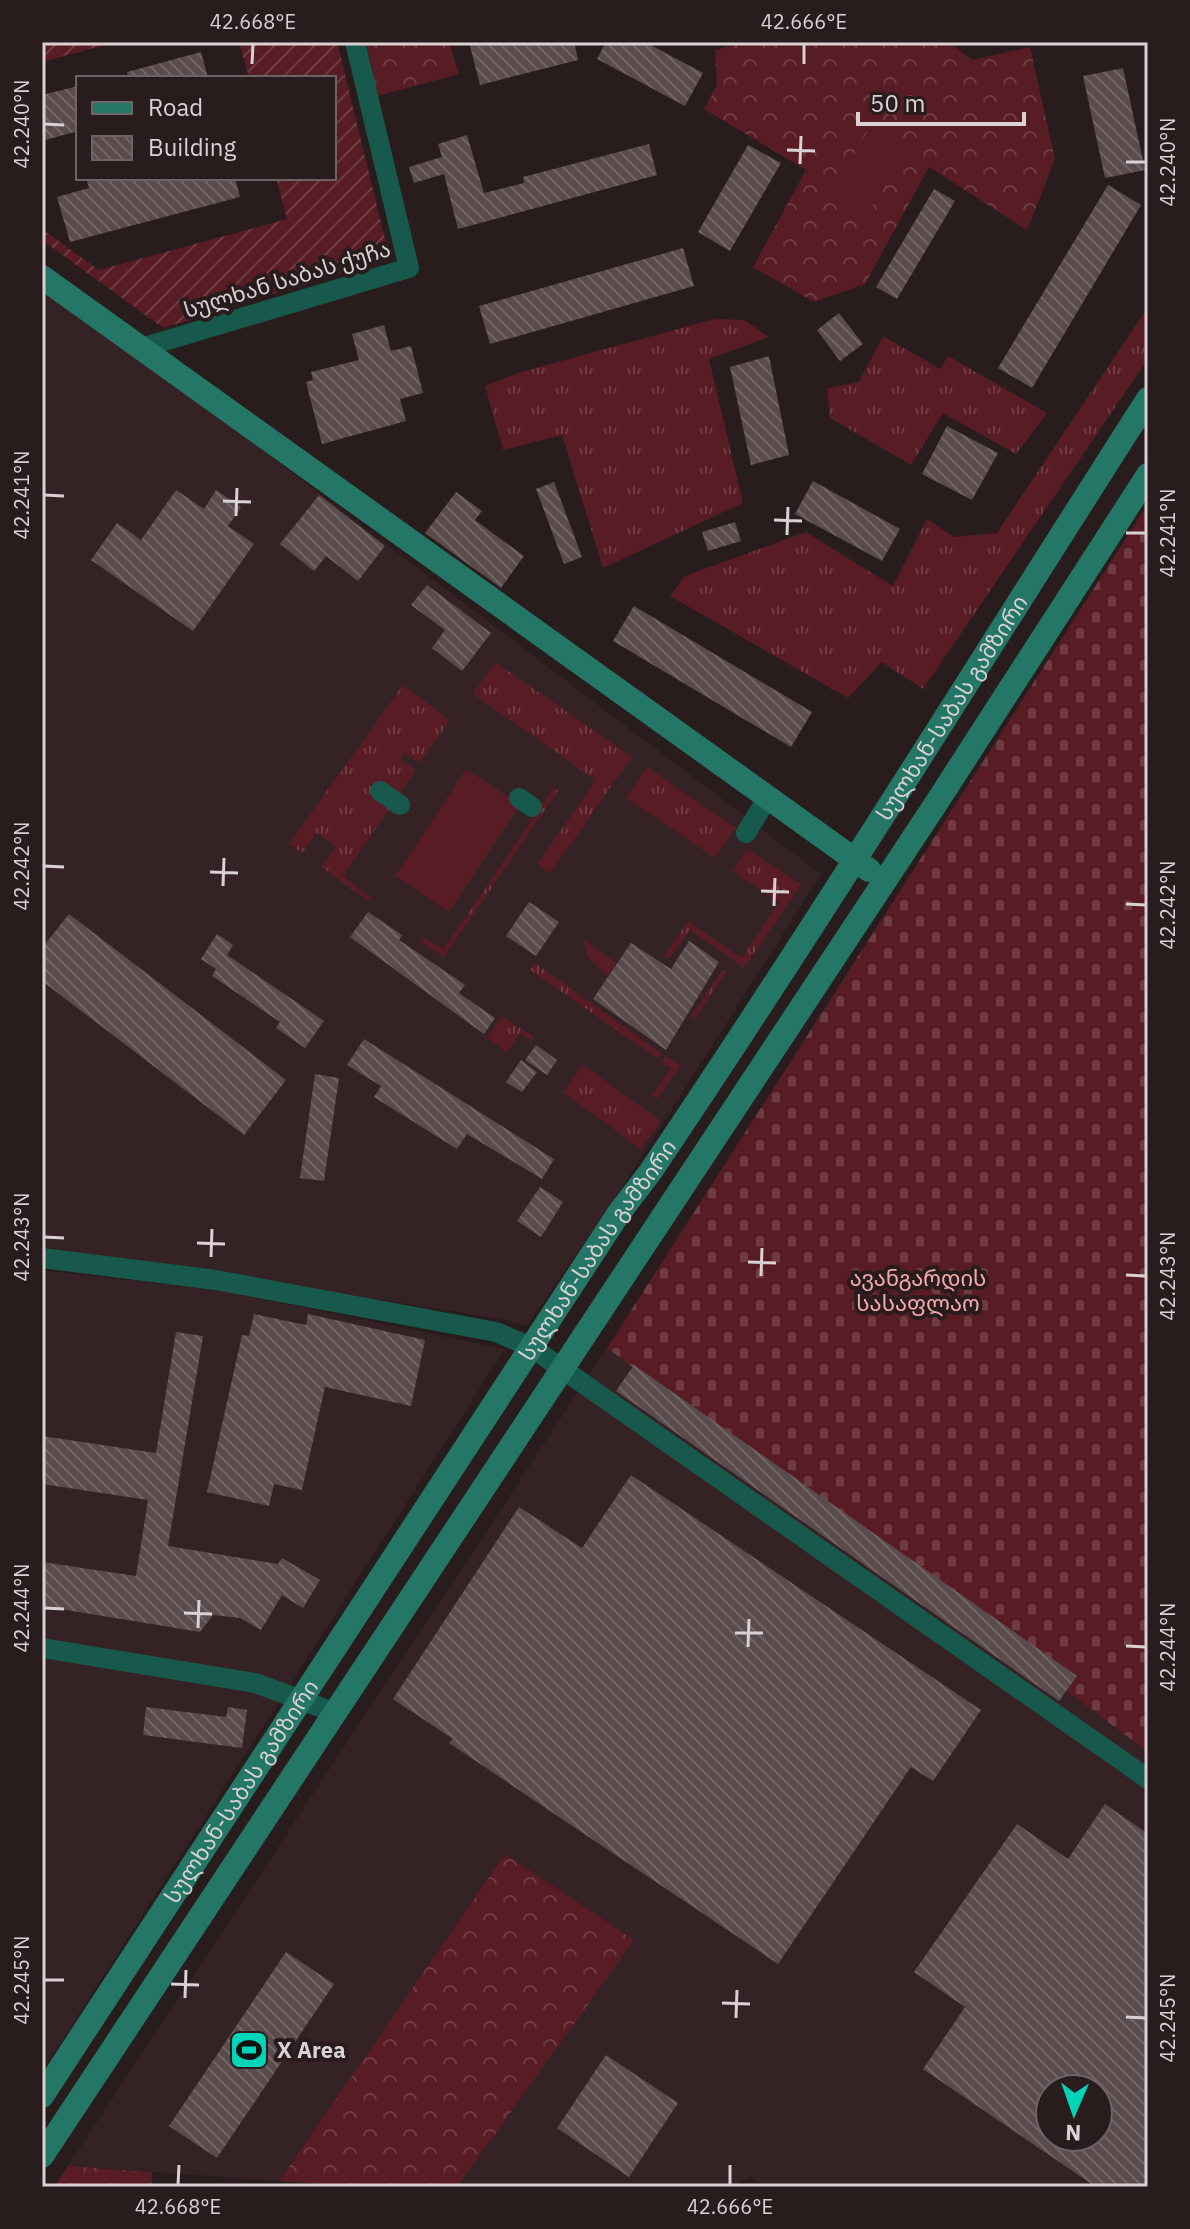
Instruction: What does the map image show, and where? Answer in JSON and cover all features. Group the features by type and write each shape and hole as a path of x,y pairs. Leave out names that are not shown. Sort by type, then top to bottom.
{"main road":[{"path":"42,277 884,881"},
{"name":"სულხან-საბას გამზირი","path":"42,2096 305,1699 531,1347 856,861 903,781 1148,399"},
{"name":"სულხან-საბას გამზირი","path":"42,2156 563,1369 1148,475"}],"street":[{"name":"სულხან საბას ქუჩა","path":"141,348 409,268 355,42"},
{"path":"380,791 400,805"},
{"path":"746,833 768,797"},
{"path":"42,1258 216,1280 496,1332 531,1347 1148,1779"},
{"path":"42,1648 255,1683 336,1713"}],"shaded area":[{"path":"42,289 116,339 821,874 620,1191 527,1326 497,1318 42,1247"},
{"path":"42,1270 218,1290 505,1349 42,2072"},
{"path":"607,1348 1148,1752 1148,2187 765,2187 751,2177 731,2187 457,2187 633,1940 505,1854 279,2181 68,2166"}],"green space":[{"path":"42,42 116,42 42,62"},
{"path":"239,42 337,42 390,259 163,328 42,240 42,229 99,270 287,219 277,180 336,180 336,76 248,76"},
{"path":"366,42 449,42 459,74 378,96"},
{"path":"746,42 949,42 972,60 1030,47 1055,159 1027,230 929,167 865,284 814,302 753,267 806,170 704,109 717,85 715,50"},
{"path":"869,129 906,150 865,218 829,196"},
{"path":"1148,307 1148,359 923,689 882,662 848,698 670,596 685,576 806,532 893,586 927,519 954,537 997,533"},
{"path":"714,319 744,320 769,337 709,359 743,503 603,568 562,435 503,450 485,386 518,373"},
{"path":"883,336 940,369 948,356 1047,413 1016,454 943,413 911,465 830,418 827,388 859,382"},
{"name":"ავანგარდის სასაფლაო","path":"1148,504 1148,1752 607,1348"},
{"path":"495,662 632,757 550,873 537,864 596,780 473,694"},
{"path":"403,685 450,720 420,763 404,753 401,760 416,770 343,876 371,898 368,901 322,867 336,846 317,833 302,853 289,844"},
{"path":"647,767 736,828 715,858 626,798"},
{"path":"466,769 520,805 449,912 395,876"},
{"path":"553,788 558,791 444,957 421,942 424,938 444,949"},
{"path":"747,849 801,884 744,968 690,930 669,959 664,956 688,921 742,958 779,902 733,871"},
{"path":"583,939 616,963 607,976 588,957"},
{"path":"535,963 661,1053 657,1058 530,970"},
{"path":"722,970 726,972 695,1019 691,1016"},
{"path":"502,1016 534,1037 532,1040 520,1033 507,1052 487,1038"},
{"path":"666,1056 680,1066 657,1099 652,1095 671,1068 662,1062"},
{"path":"583,1065 661,1121 641,1149 563,1092"},
{"path":"505,1854 634,1940 457,2187 370,2187 279,2181"},
{"path":"68,2166 152,2172 152,2187 54,2187"}],"building":[{"path":"469,42 574,42 578,60 480,85"},
{"path":"606,42 645,42 703,73 685,106 597,59"},
{"path":"201,52 207,76 128,76 127,72"},
{"path":"1123,68 1145,170 1105,178 1083,76"},
{"path":"76,86 76,132 42,141 42,95"},
{"path":"467,135 484,193 524,183 523,177 649,144 657,175 458,229 444,174 414,183 409,167 442,157 438,144"},
{"path":"748,145 781,163 730,251 698,232"},
{"path":"87,180 236,180 240,197 70,242 57,197 89,188"},
{"path":"1108,185 1141,205 1032,388 998,368"},
{"path":"934,189 955,201 897,299 876,287"},
{"path":"683,248 694,286 490,344 479,306"},
{"path":"839,313 863,344 840,361 817,330"},
{"path":"384,325 391,351 411,346 423,393 400,399 406,421 322,444 306,382 313,380 311,372 359,360 352,334"},
{"path":"769,356 789,455 751,465 730,367"},
{"path":"947,426 998,453 972,500 922,474"},
{"path":"813,481 900,529 882,561 795,514"},
{"path":"554,482 582,557 564,564 536,489"},
{"path":"176,490 204,509 216,490 241,507 228,526 254,544 193,631 91,560 117,523 141,540"},
{"path":"456,492 482,511 475,520 524,556 501,588 425,533"},
{"path":"319,495 385,546 358,581 326,556 314,571 280,544"},
{"path":"735,522 741,541 708,551 702,532"},
{"path":"427,585 491,633 462,671 432,648 445,630 411,605"},
{"path":"634,606 812,712 791,747 613,641"},
{"path":"529,902 559,922 536,956 506,936"},
{"path":"368,912 402,935 399,940 465,985 459,993 495,1018 484,1034 350,937"},
{"path":"69,914 286,1080 244,1135 42,981 42,948"},
{"path":"217,934 233,945 227,955 324,1021 305,1048 276,1028 280,1022 212,976 216,969 201,959"},
{"path":"689,941 719,962 666,1050 593,999 631,943 671,969"},
{"path":"364,1039 554,1159 542,1179 467,1134 457,1149 374,1097 381,1086 347,1065"},
{"path":"536,1045 557,1060 547,1075 525,1060"},
{"path":"521,1060 537,1072 522,1092 506,1082"},
{"path":"315,1074 339,1078 324,1181 300,1178"},
{"path":"540,1187 563,1202 541,1237 517,1221"},
{"path":"254,1314 306,1325 308,1314 425,1340 411,1406 325,1387 302,1490 274,1484 269,1506 207,1492 242,1335 249,1336"},
{"path":"176,1332 203,1336 168,1546 278,1564 282,1558 320,1580 303,1608 282,1595 261,1630 240,1618 213,1615 200,1632 42,1606 42,1562 136,1576 148,1500 42,1484 42,1436 156,1453"},
{"path":"634,1365 1077,1676 1059,1701 616,1391"},
{"path":"631,1475 981,1710 933,1781 911,1767 778,1964 449,1743 453,1739 393,1699 519,1507 582,1548"},
{"path":"146,1707 226,1717 228,1707 247,1710 242,1748 143,1735"},
{"path":"1105,1804 1148,1834 1148,2187 1096,2187 1046,2153 1114,2153 1114,2073 1034,2073 1034,2145 923,2069 965,2007 914,1972 1017,1824 1068,1859"},
{"path":"286,1952 334,1984 217,2158 169,2126"},
{"path":"606,2055 678,2103 629,2177 557,2128"}],"place":[{"name":"X Area","path":"249,2050"}]}
